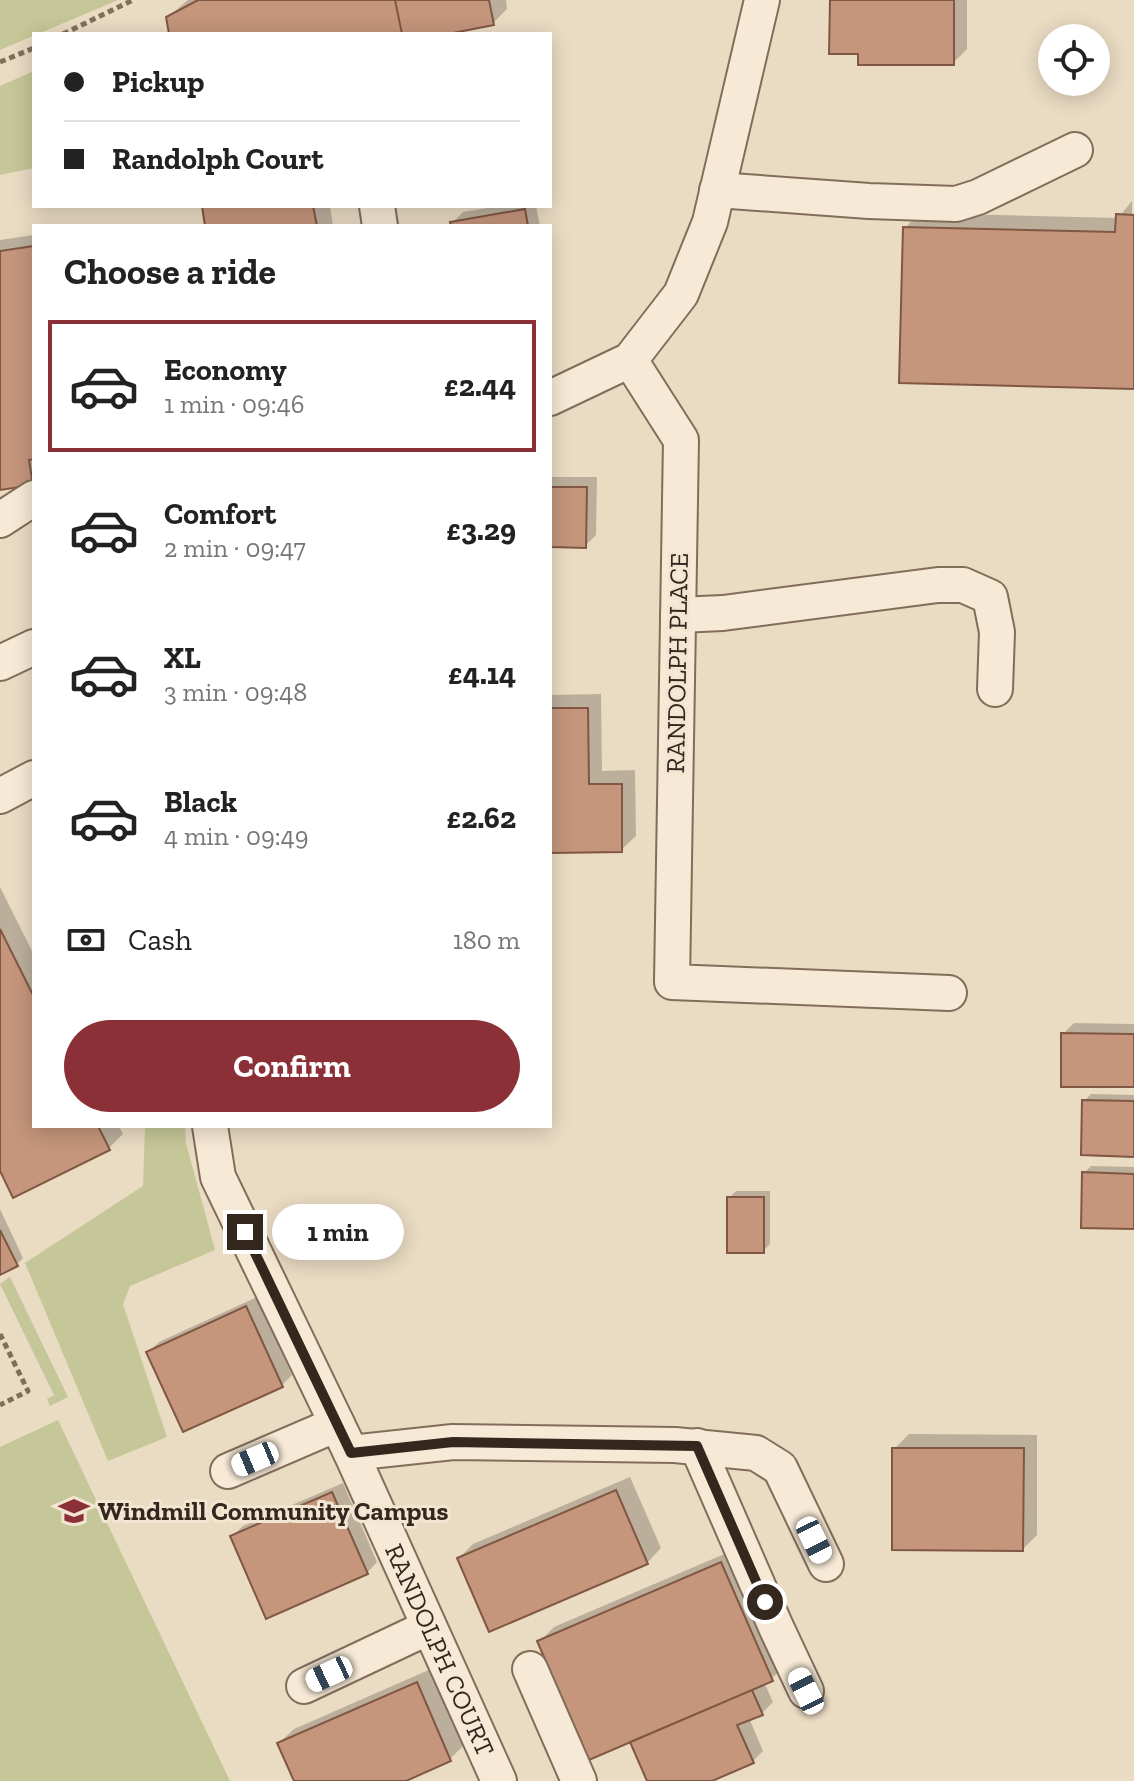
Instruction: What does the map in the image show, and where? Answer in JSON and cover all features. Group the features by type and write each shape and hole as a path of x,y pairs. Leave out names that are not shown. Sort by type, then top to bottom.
{"street":[{"path":"552,397 630,360 681,294 710,222 762,0"},
{"path":"717,190 956,204 978,197 1075,150"},
{"name":"RANDOLPH PLACE","path":"630,360 681,440 672,982 949,993"},
{"path":"0,520 32,499"},
{"path":"678,615 723,613 938,585 963,585 990,597 997,632 995,689"},
{"path":"0,663 32,648"},
{"path":"0,796 32,779"},
{"name":"RANDOLPH COURT","path":"210,1128 218,1177 344,1438 499,1781"},
{"path":"228,1471 344,1438 686,1446 756,1453 780,1468 826,1564"},
{"path":"686,1446 806,1691"},
{"path":"304,1686 429,1627"},
{"path":"530,1669 579,1781"}],"path":[{"path":"67,32 133,0"},
{"path":"0,62 32,49"},
{"path":"0,1334 28,1391 0,1405"}],"green space":[{"path":"0,0 118,0 42,32 32,32 32,36 0,50"},
{"path":"32,72 32,168 0,175 0,86"},
{"path":"145,1128 185,1128 186,1143 215,1250 130,1286 123,1304 167,1437 108,1461 25,1263 143,1186"},
{"path":"10,1277 68,1397 50,1406 47,1399 54,1395 0,1284"},
{"name":"Windmill Community Campus","path":"58,1420 230,1781 0,1781 0,1447"}],"building":[{"path":"198,0 395,0 402,32 169,32 166,17"},
{"path":"395,0 489,0 494,25 458,32 402,32"},
{"path":"830,0 954,0 954,65 858,65 858,54 829,54"},
{"path":"202,208 313,208 317,224 205,224"},
{"path":"525,209 528,224 450,224"},
{"path":"1116,214 1134,215 1134,389 899,383 903,227 1115,232"},
{"path":"32,246 32,459 29,460 32,485 0,490 0,251"},
{"path":"552,487 587,487 586,548 552,547"},
{"path":"552,708 588,708 589,784 622,784 622,852 552,853"},
{"path":"0,929 32,993 32,1128 99,1128 110,1150 13,1198 0,1171"},
{"path":"1061,1033 1134,1034 1134,1087 1061,1087"},
{"path":"1082,1100 1134,1101 1134,1157 1081,1155"},
{"path":"1082,1172 1134,1174 1134,1229 1081,1228"},
{"path":"727,1197 764,1197 764,1253 727,1253"},
{"path":"0,1230 18,1266 0,1275"},
{"path":"246,1306 283,1387 183,1432 146,1352"},
{"path":"892,1448 1024,1448 1023,1551 892,1550"},
{"path":"616,1490 648,1564 489,1632 457,1558"},
{"path":"332,1492 368,1574 266,1619 230,1536"},
{"path":"721,1562 773,1681 589,1760 537,1641"},
{"path":"417,1682 451,1761 406,1781 294,1781 277,1743"},
{"path":"752,1690 763,1715 737,1725 754,1763 712,1781 647,1781 630,1742"}],"place":[{"name":"Windmill Community Campus","path":"74,1511"}],"route":[{"path":"245,1232 351,1453 453,1442 697,1446 765,1602"}]}
